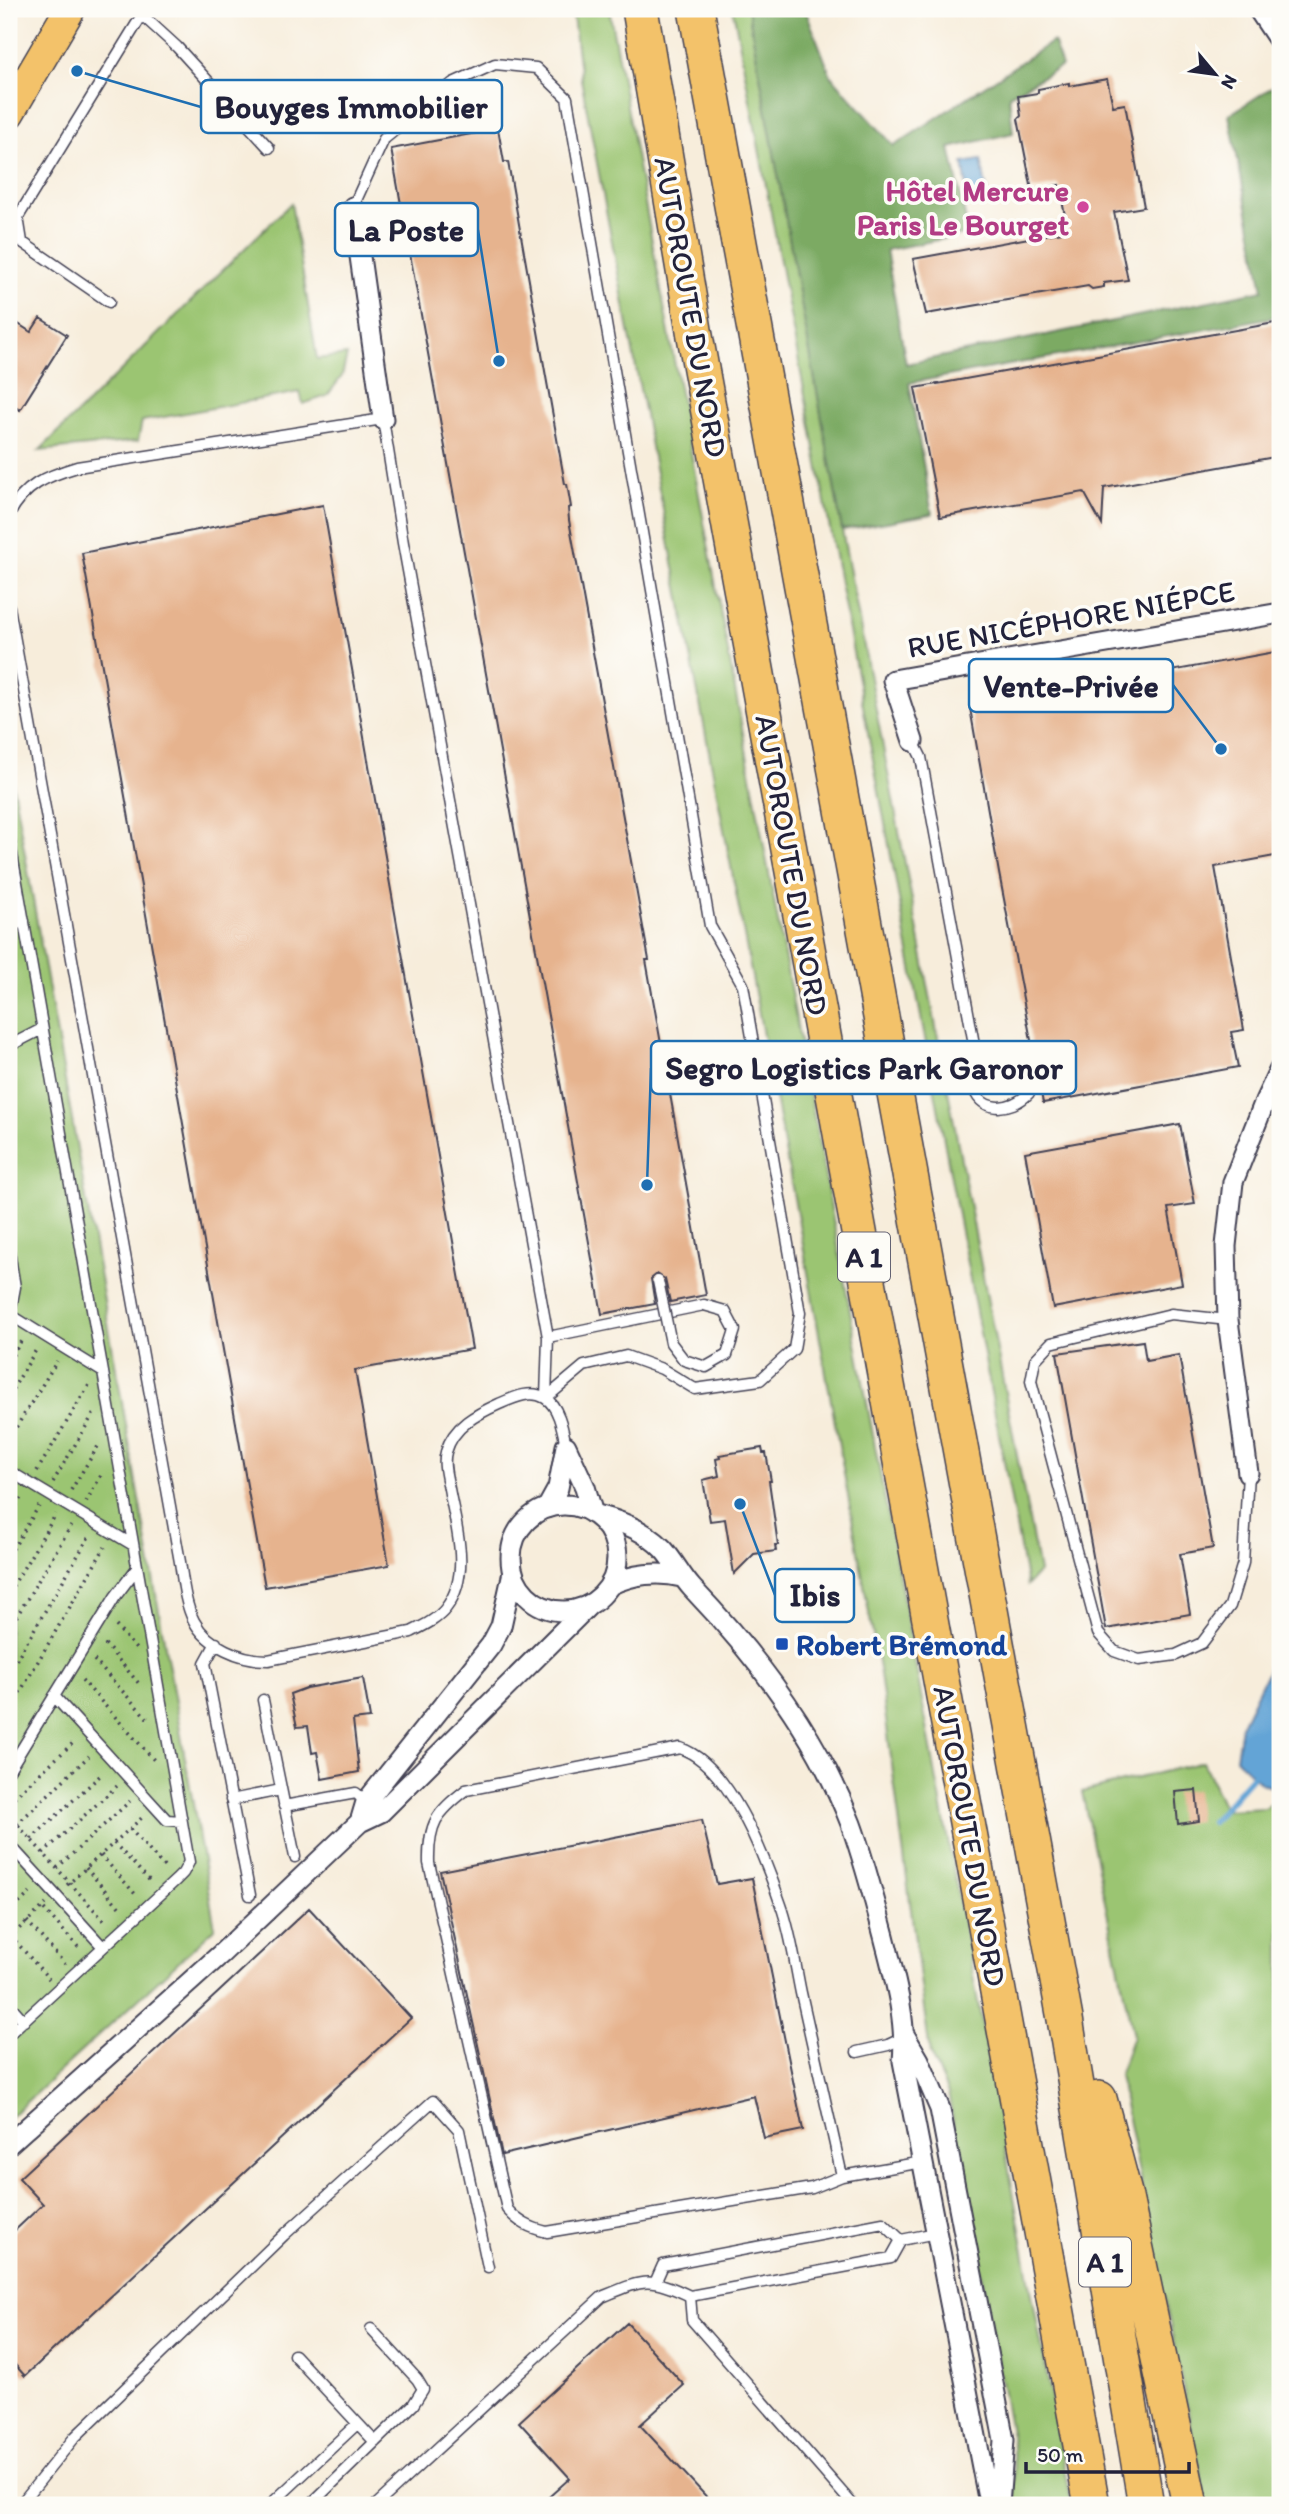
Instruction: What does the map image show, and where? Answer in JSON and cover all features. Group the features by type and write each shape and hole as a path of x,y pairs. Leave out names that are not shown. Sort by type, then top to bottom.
{"highway":[{"name":"AUTOROUTE DU NORD","path":"640,9 695,335 1092,2505"},
{"name":"AUTOROUTE DU NORD","path":"696,9 1065,2019 1146,2505"},
{"path":"1065,2019 1093,2075 1124,2193 1190,2505"}],"main road":[{"path":"9,113 70,9"}],"street":[{"path":"1258,9 1280,42"},
{"path":"353,206 383,419"},
{"name":"RUE NICÉPHORE NIÉPCE","path":"913,741 893,680 1280,613"},
{"path":"1248,1473 1228,1320 1226,1246 1233,1182 1280,1069"},
{"path":"566,1446 558,1488 547,1508 527,1521 514,1541 511,1557 513,1572 524,1593 543,1607 559,1611 575,1610 590,1604"},
{"path":"9,2144 221,1954 360,1822 381,1812 610,1585 617,1554 613,1538 605,1525 593,1514 585,1487 566,1446"},
{"path":"547,1508 571,1506 622,1521 663,1549 682,1577 734,1632 762,1670 812,1744 834,1787 850,1824 872,1891 892,1967 905,2036 903,2061 936,2233 987,2493 997,2505"},
{"path":"360,1822 366,1802 491,1644 501,1626 513,1572"},
{"path":"610,1585 626,1577 664,1573 682,1577"},
{"path":"905,2036 919,2060 940,2109 963,2226 1004,2440 997,2505"},
{"path":"923,2162 949,2155"},
{"path":"936,2233 963,2226"}],"lane":[{"path":"109,302 22,242 18,217 142,15 177,47 269,148"},
{"path":"353,206 384,139 453,83 495,64 536,68 566,98 710,926 743,985 800,1313 794,1349 760,1380 695,1389 662,1369 626,1356 584,1366 546,1398"},
{"path":"9,515 26,490 38,480 77,467 383,419 403,544 548,1337 546,1398"},
{"path":"9,607 188,1607 194,1623 216,1643 244,1658 268,1660 411,1632 446,1609 455,1590 459,1572 461,1553 445,1469 445,1453 452,1439 471,1417 518,1395 533,1394 546,1398 554,1408 562,1426 566,1446"},
{"path":"913,741 921,757 976,1055 972,1083 978,1098 992,1106 1004,1108 1019,1104 1029,1093"},
{"path":"9,837 188,1862 183,1873 162,1894 9,2034"},
{"path":"9,927 23,921"},
{"path":"9,1046 42,1029"},
{"path":"9,1251 15,1287 9,1316 101,1370"},
{"path":"548,1337 704,1305 725,1311 735,1329 727,1355 706,1367 684,1360 670,1343 658,1281"},
{"path":"1228,1320 1171,1314 1051,1343 1035,1360 1031,1381 1098,1633 1114,1651 1139,1660 1176,1655 1202,1643 1230,1606 1243,1563 1248,1473"},
{"path":"9,1471 133,1545"},
{"path":"9,1770 83,1648 137,1568"},
{"path":"216,1643 205,1663 250,1895"},
{"path":"54,1696 167,1820 181,1821"},
{"path":"264,1700 295,1857"},
{"path":"842,2176 782,1907 746,1818 720,1779 701,1759 680,1748 466,1790 444,1808 430,1830 429,1863 507,2209 515,2219 547,2232 812,2188 842,2176 923,2162"},
{"path":"231,1800 281,1790"},
{"path":"284,1806 356,1793 366,1802"},
{"path":"9,1844 103,1947"},
{"path":"9,2004 24,2021"},
{"path":"857,2052 888,2045 905,2036"},
{"path":"20,2505 75,2437 284,2235 433,2101 459,2130 488,2267"},
{"path":"655,2283 663,2265 883,2223 901,2240"},
{"path":"376,2505 602,2297 637,2283 662,2283 690,2296 891,2258 901,2240 936,2233"},
{"path":"690,2296 692,2320 853,2505"},
{"path":"310,2505 413,2405 423,2389 371,2329"},
{"path":"293,2355 375,2442"},
{"path":"270,2505 357,2424"}],"path":[{"path":"9,1361 29,1327"},
{"path":"9,1395 45,1336"},
{"path":"9,1439 65,1348"},
{"path":"9,1518 101,1370"},
{"path":"9,1555 106,1393"},
{"path":"9,1629 116,1451"},
{"path":"9,1672 97,1524"},
{"path":"9,1711 113,1533"},
{"path":"105,1614 155,1671"},
{"path":"94,1632 162,1710"},
{"path":"83,1648 167,1741"},
{"path":"72,1668 175,1783"},
{"path":"9,1802 86,1731"},
{"path":"17,1824 99,1746"},
{"path":"16,1852 114,1762"},
{"path":"43,1853 127,1776"},
{"path":"57,1868 141,1791"},
{"path":"59,1989 10,1937 155,1808"},
{"path":"9,1815 117,1935"},
{"path":"130,1829 176,1880"},
{"path":"114,1843 162,1894"},
{"path":"101,1855 147,1907"},
{"path":"86,1868 132,1921"},
{"path":"9,1887 18,1879 89,1960"},
{"path":"9,1913 30,1893"},
{"path":"27,1921 74,1974"}],"green space":[{"path":"572,9 609,9 1071,2505 1015,2505 1013,2448 948,2093 930,2054 880,1674 803,1245 581,79"},
{"path":"733,9 748,9 842,530 1039,1572 1027,1585"},
{"path":"748,9 805,9 831,76 894,146 1053,41 1062,66 1009,95 1013,133 950,148 969,234 886,250 906,364 1263,290 1229,115 1280,82 1280,316 909,383 932,514 842,530"},
{"path":"291,203 317,359 347,355 342,376 327,396 303,404 300,392 142,421 138,441 39,451"},
{"path":"9,764 215,1928 9,2118"},
{"path":"1203,1762 1225,1810 1265,1808 1280,1799 1280,2505 1207,2505 1119,2075 1133,2036 1082,1792"}],"water":[{"path":"981,160 989,203 970,206 963,163"},
{"path":"1280,1646 1280,1791 1260,1783 1236,1758 1241,1726"}],"building":[{"name":"Hôtel Mercure Paris Le Bourget","path":"1107,79 1113,106 1125,104 1144,207 1114,212 1128,280 1104,283 1104,287 1092,289 1088,286 926,314 913,259 1068,231 1059,185 1032,190 1018,119 1021,116 1018,96 1069,83 1069,86"},
{"path":"498,129 504,162 508,162 567,484 571,507 568,508 569,520 649,960 646,960 706,1295 670,1302 665,1279 657,1274 651,1279 655,1304 602,1314 391,149"},
{"path":"9,318 31,332 40,318 67,335 20,410 9,403"},
{"path":"1280,322 1280,456 1104,488 1102,525 1084,492 940,517 915,388"},
{"path":"323,505 472,1349 355,1370 389,1565 265,1587 82,553"},
{"path":"1280,651 1280,855 1215,867 1244,1030 1231,1032 1238,1067 1043,1103 970,708"},
{"path":"1180,1124 1195,1204 1168,1208 1182,1284 1053,1308 1025,1152"},
{"path":"1143,1341 1146,1361 1179,1355 1213,1548 1180,1554 1190,1614 1106,1629 1057,1353"},
{"path":"762,1448 763,1453 766,1453 771,1481 778,1545 775,1545 776,1551 754,1554 734,1574 725,1519 710,1521 703,1480 719,1476 716,1459 720,1458 719,1455"},
{"path":"363,1678 370,1718 353,1720 359,1772 322,1779 317,1752 312,1753 308,1726 297,1727 290,1694 306,1688"},
{"path":"1196,1790 1199,1821 1178,1824 1175,1792"},
{"path":"702,1820 717,1884 752,1878 803,2130 764,2138 754,2096 502,2155 440,1871"},
{"path":"309,1908 411,2018 25,2376 9,2358 9,2236 43,2204 19,2178"},
{"path":"627,2323 684,2385 640,2425 714,2505 540,2505 570,2478 519,2422"}],"waterway":[{"path":"1212,1822 1257,1771"}],"place":[{"name":"Bouyges Immobilier","path":"77,71"},
{"name":"Hôtel Mercure Paris Le Bourget","path":"1083,207"},
{"name":"La Poste","path":"499,361"},
{"name":"Vente-Privée","path":"1221,749"},
{"name":"Segro Logistics Park Garonor","path":"647,1185"},
{"name":"Ibis","path":"740,1504"},
{"name":"Robert Brémond","path":"782,1644"}]}
